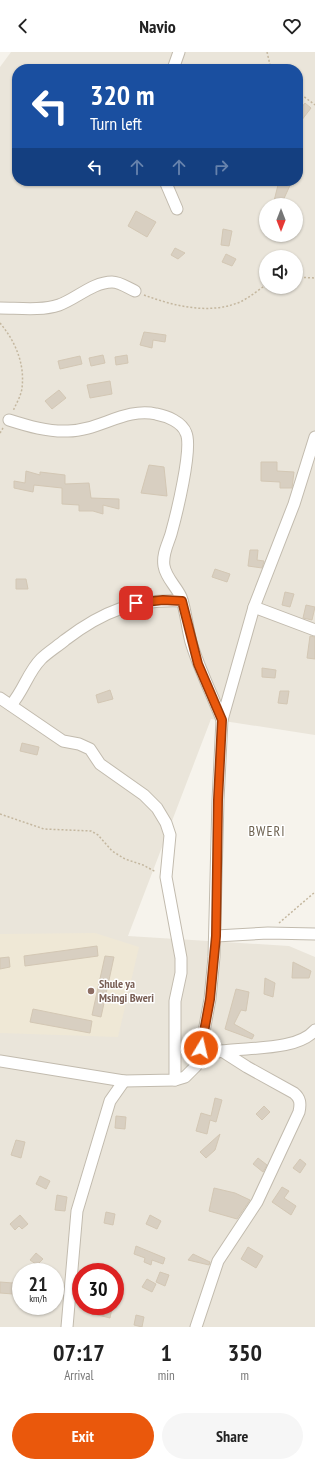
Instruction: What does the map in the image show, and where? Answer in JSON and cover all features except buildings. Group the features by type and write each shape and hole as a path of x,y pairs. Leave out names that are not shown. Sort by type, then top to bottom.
{"street":[{"path":"175,64 179,52"},
{"path":"167,186 177,209"},
{"path":"0,308 48,307 58,305 84,291 113,282 122,284 135,291"},
{"path":"9,420 43,429 69,431 88,428 111,419 144,413 157,414 180,424 186,432 188,440 187,452 176,511 163,557 166,573 182,601 198,664 222,720"},
{"path":"0,1061 124,1081 175,1080 185,1077 196,1066 210,999 216,936 218,800 222,720 254,607 294,504 315,437"},
{"path":"11,705 21,693 31,671 42,658 99,617 136,603 163,600 182,601"},
{"path":"254,607 315,630"},
{"path":"0,698 63,742 78,744 90,749 100,764 144,795 157,808 166,823 170,835 166,877 181,958 181,974 175,1001 175,1080"},
{"path":"216,936 268,933 315,934"},
{"path":"199,1057 222,1051 290,1043 303,1040 315,1030"},
{"path":"196,1327 218,1261 257,1202 299,1112 300,1105 299,1097 294,1093 247,1067 222,1051"},
{"path":"67,1327 77,1211 110,1101 124,1081"}],"path":[{"path":"267,52 270,64"},
{"path":"303,96 315,105"},
{"path":"303,277 315,278"},
{"path":"135,291 160,300 186,306 209,308 226,307 242,301 259,290"},
{"path":"0,323 13,340 18,351 22,370 22,390 9,420 0,433"},
{"path":"0,814 44,829 91,831 98,835 112,851 125,859 143,864 166,877"},
{"path":"268,933 315,892"}],"shaded area":[{"path":"11,52 315,52 315,735 211,719 128,936 289,946 315,957 315,1327 0,1327 0,67"},
{"path":"95,933 139,947 118,1037 0,1033 0,934"}],"place":[{"name":"Shule ya Msingi Bweri","path":"91,991"}],"district":[{"name":"BWERI","path":"267,831"}],"route":[{"path":"136,603 163,600 182,601 185,620 198,664 222,720 222,746 218,800 216,936 210,999 201,1048"}]}
